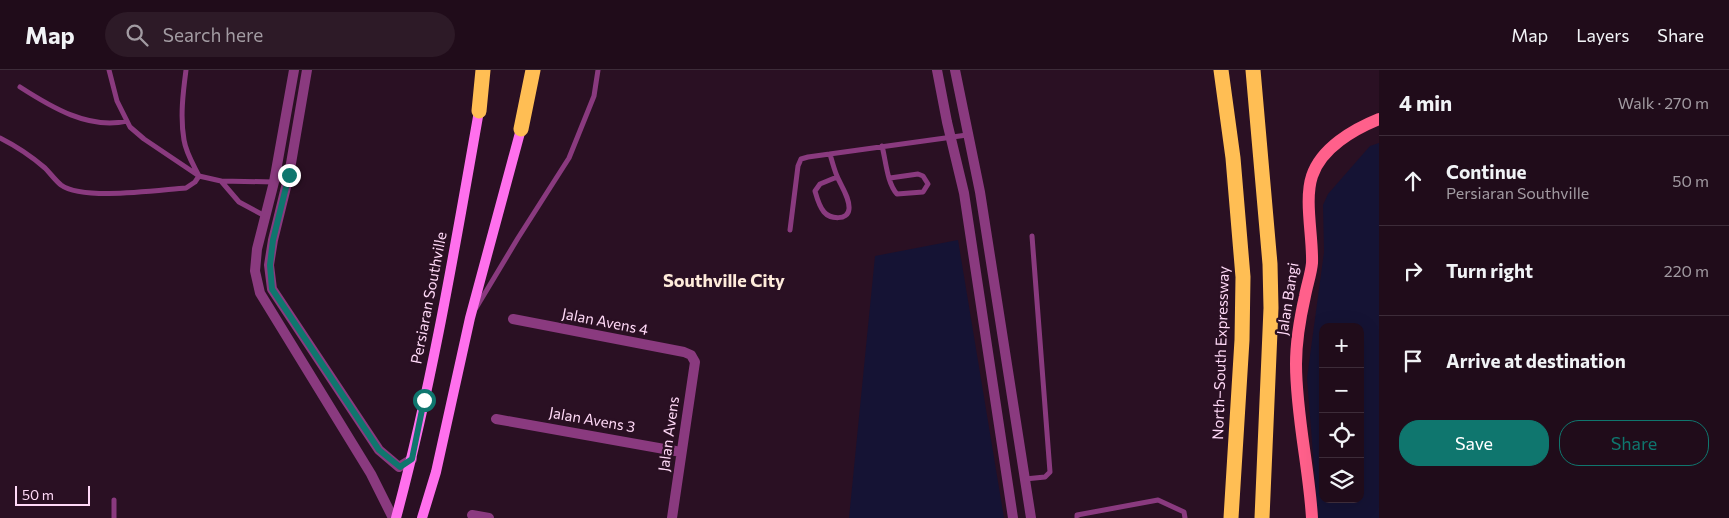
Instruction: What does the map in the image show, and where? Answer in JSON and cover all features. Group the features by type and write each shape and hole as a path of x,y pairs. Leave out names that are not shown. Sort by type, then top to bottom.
{"highway":[{"path":"479,111 484,70"},
{"path":"521,129 533,70"},
{"name":"North–South Expressway","path":"1221,70 1234,158 1243,277 1242,340 1231,518"},
{"path":"1253,70 1270,264 1270,317 1262,518"}],"main road":[{"name":"Persiaran Southville","path":"395,518 412,459 449,283 479,111"},
{"name":"Jalan Bangi","path":"1312,518 1296,363 1299,325 1312,264 1309,190 1312,176 1318,164 1336,142 1359,127 1379,119"},
{"path":"422,518 436,472 470,318 521,129"}],"street":[{"path":"294,70 274,182 257,249 255,271 260,293 371,474 395,518"},
{"path":"307,70 289,175 273,240 270,265 272,289 379,450 400,467 412,459"},
{"path":"937,70 964,193 1013,518"},
{"path":"955,70 980,192 1031,518"},
{"name":"Jalan Avens 4","path":"513,319 684,352 691,355"},
{"name":"Jalan Avens","path":"672,518 695,362 691,355"},
{"name":"Jalan Avens 3","path":"496,419 681,452"},
{"path":"472,515 489,518"}],"lane":[{"path":"109,70 117,101 130,127 144,139 199,176 221,181 274,182 289,175"},
{"path":"186,70 182,97 184,139 189,157 199,176"},
{"path":"470,318 569,158 594,96 598,70"},
{"path":"20,87 42,102 94,122 114,124 127,121"},
{"path":"790,230 798,166 801,159 967,135"},
{"path":"0,138 16,146 44,168 62,186 79,191 106,194 186,188 195,182 199,176"},
{"path":"882,146 892,189 897,194 923,192 928,184 923,176 918,174 890,178"},
{"path":"830,154 850,208 848,213 840,218 826,214 823,211 815,190 820,184 837,177"},
{"path":"221,181 239,202 266,216"},
{"path":"1025,479 1045,477 1050,472 1032,236"},
{"path":"114,500 114,518"},
{"path":"1077,518 1077,515 1158,500 1184,512 1185,518"}],"shaded area":[{"path":"1379,143 1379,518 1318,518 1307,378 1324,252 1323,205 1328,194 1370,146"},
{"path":"958,240 1004,518 849,518 875,256"}],"district":[{"name":"Southville City","path":"724,281"}],"route":[{"path":"289,175 273,240 270,265 272,289 379,450 400,467 412,459 424,400"}]}
